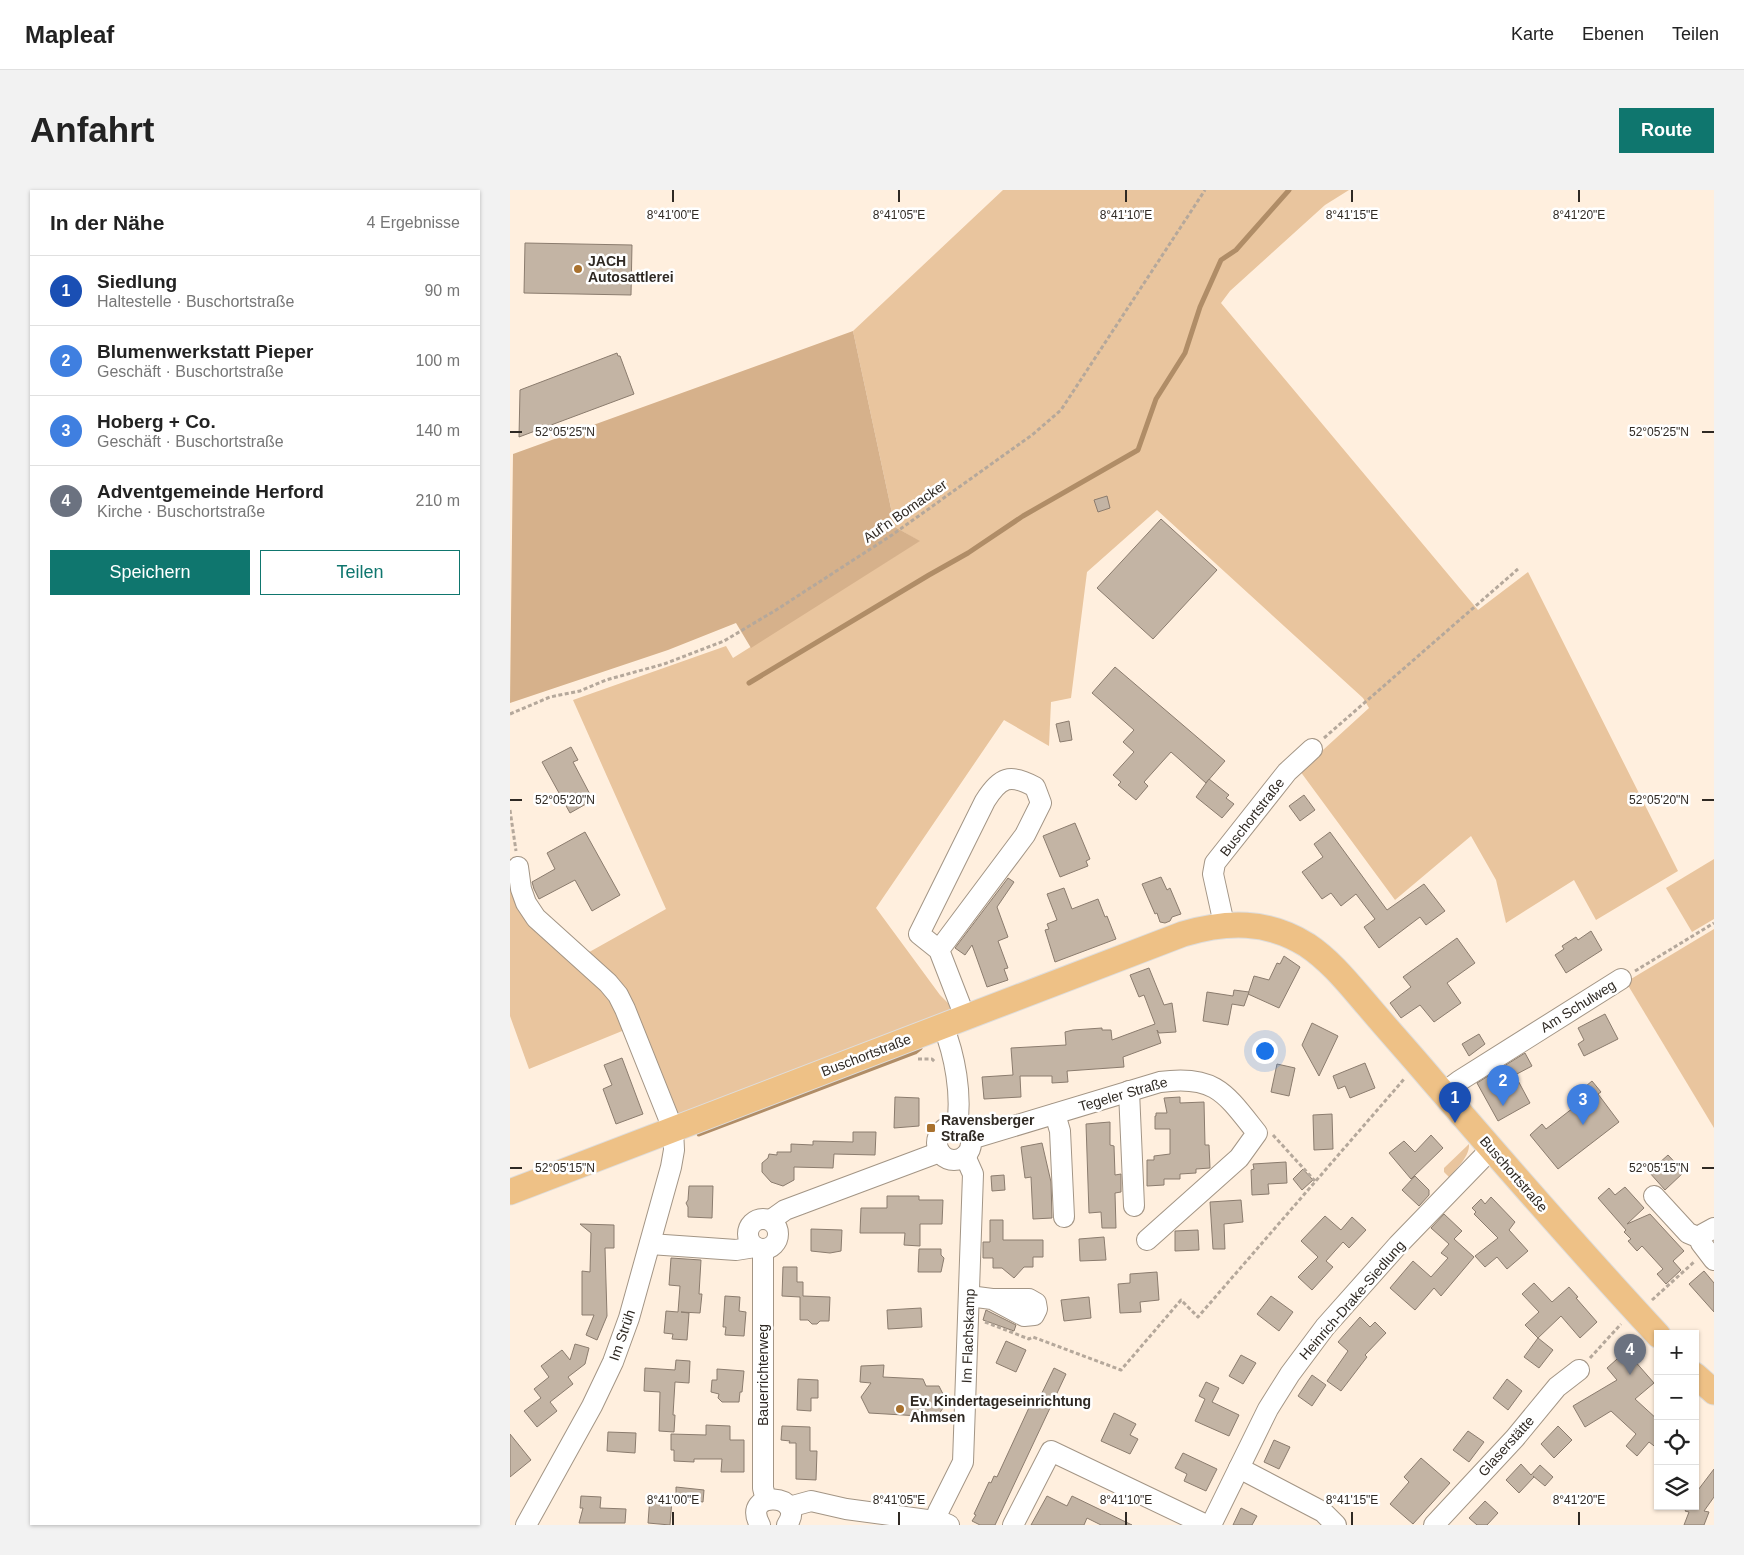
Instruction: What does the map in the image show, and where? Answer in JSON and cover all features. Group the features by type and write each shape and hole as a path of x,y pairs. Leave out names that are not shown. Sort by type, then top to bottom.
{"main road":[{"name":"Buschortstraße","path":"510,1192 1183,934 1224,924 1245,924 1268,928 1289,936 1306,944 1323,957 1343,977 1654,1331"},
{"path":"1699,1379 1714,1392"}],"street":[{"name":"Buschortstraße","path":"1224,924 1213,874 1215,864 1287,772 1312,748"},
{"path":"1008,778 1023,780 1035,787 1041,803 1025,835 939,950 920,934 941,890 985,801 994,787 1008,778"},
{"path":"518,867 521,889 526,903 536,918 618,995 673,1129"},
{"name":"Im Flachskamp","path":"938,1521 963,1462 973,1174 959,1114 950,1041 954,1022 939,950"},
{"name":"Am Schulweg","path":"1443,1093 1621,979"},
{"name":"Tegeler Straße","path":"964,1141 1129,1091 1174,1080 1202,1082 1220,1091 1233,1103 1258,1133"},
{"path":"1129,1091 1134,1206"},
{"path":"1055,1114 1060,1131 1064,1216"},
{"path":"950,1127 964,1141 958,1159 952,1160 940,1152 937,1145 938,1137 950,1127"},
{"name":"Im Strüh","path":"526,1525 592,1406 613,1362 629,1318 650,1244 674,1150 673,1129"},
{"path":"1147,1240 1239,1158 1258,1133"},
{"name":"Heinrich-Drake-Siedlung","path":"1211,1525 1272,1402 1324,1327 1398,1245 1492,1148"},
{"path":"650,1244 736,1250 771,1247 777,1241 779,1234 777,1226 771,1220 785,1210 940,1152"},
{"path":"1654,1196 1688,1234 1709,1244"},
{"name":"Bauerrichterweg","path":"759,1248 763,1488 766,1500"},
{"path":"969,1306 992,1299"},
{"name":"Glaserstätte","path":"1434,1525 1515,1438 1557,1387 1579,1370"},
{"path":"1013,1525 1051,1451 1206,1525"},
{"path":"1239,1468 1323,1512 1336,1525"},
{"path":"760,1525 757,1517 761,1504 766,1500 775,1498 783,1501 788,1516 811,1501 846,1509 938,1521"}],"path":[{"name":"Auf'n Bomacker","path":"510,714 550,697 580,690 606,680 664,664 724,641 776,610 892,534 1032,436 1061,410 1205,190"},
{"path":"1312,748 1518,569"},
{"path":"510,810 518,867"},
{"name":"Am Schulweg","path":"1621,979 1714,923"},
{"path":"969,1306 1029,1339 1033,1337 1121,1370 1181,1300 1198,1317 1418,1064"},
{"path":"1258,1133 1274,1135 1315,1181"},
{"path":"1579,1370 1623,1322 1651,1302 1709,1244"}],"shaded area":[{"path":"1003,190 1349,190 1325,205 1230,291 1221,303 1478,610 1528,572 1678,871 1596,920 1574,880 1506,923 1496,880 1471,836 1395,900 1300,771 1369,708 1363,698 1157,510 1087,572 1071,698 1051,702 1049,746 1004,720 876,908 940,995 954,1009 686,1117 673,1114 640,1024 584,955 666,909 573,700 726,646 733,658 919,541 895,527 853,331"},
{"path":"853,331 895,527 920,541 751,648 736,623 668,650 510,703 513,454"},
{"path":"510,857 515,894 610,994 627,1029 529,1069 510,1016"},
{"path":"1714,859 1714,919 1692,932 1666,888"},
{"path":"1714,929 1714,1128 1626,982"},
{"path":"1469,1144 1465,1157 1449,1177 1444,1172 1444,1168"}],"building":[{"name":"JACH Autosattlerei","path":"525,243 632,245 631,295 524,293"},
{"path":"617,353 620,356 634,394 519,437 520,390"},
{"path":"1107,496 1110,508 1098,512 1094,500"},
{"path":"1161,519 1217,570 1153,639 1097,588"},
{"path":"1115,667 1225,761 1206,783 1171,752 1144,782 1148,786 1136,800 1118,785 1121,782 1113,775 1134,752 1123,742 1134,730 1092,693"},
{"path":"1069,721 1072,740 1060,742 1056,724"},
{"path":"571,747 578,760 573,762 593,800 570,813 542,762"},
{"path":"1209,779 1229,795 1226,798 1234,804 1222,818 1196,797"},
{"path":"1304,795 1315,810 1300,821 1289,806"},
{"path":"1075,823 1090,859 1086,861 1088,866 1060,877 1043,836"},
{"path":"585,832 620,895 592,911 575,880 539,899 532,882 555,869 547,853"},
{"path":"1330,832 1387,910 1424,884 1445,911 1426,925 1420,917 1379,948 1364,927 1375,919 1356,894 1341,906 1331,893 1322,899 1302,872 1323,857 1314,844"},
{"path":"1161,877 1167,890 1170,888 1181,914 1172,917 1170,921 1165,923 1160,922 1157,913 1155,914 1142,884"},
{"path":"1008,878 1014,882 997,907 1008,937 998,941 1008,968 1004,969 1008,980 987,987 972,945 965,955 955,948"},
{"path":"1064,888 1072,909 1098,899 1116,939 1055,962 1045,930 1049,929 1047,924 1057,920 1047,894"},
{"path":"1591,931 1602,950 1566,973 1555,955 1564,949 1562,946 1576,937 1578,940"},
{"path":"1457,938 1475,963 1447,983 1461,1003 1434,1022 1420,1005 1401,1018 1390,1003 1411,987 1403,977"},
{"path":"1284,956 1300,967 1279,1008 1248,994 1254,976 1269,980 1277,963 1280,964"},
{"path":"1149,968 1164,1005 1172,1003 1176,1032 1159,1033 1157,1030 1161,1043 1123,1057 1124,1067 1067,1071 1068,1082 1052,1083 1052,1076 1020,1076 1021,1097 984,1099 982,1077 1013,1075 1011,1048 1066,1045 1065,1032 1073,1030 1102,1028 1102,1030 1111,1030 1112,1040 1155,1024 1144,995 1139,997 1130,975"},
{"path":"1234,990 1249,992 1244,1006 1232,1004 1228,1025 1203,1021 1207,992 1233,996"},
{"path":"1605,1014 1618,1039 1584,1056 1578,1044 1584,1040 1578,1028"},
{"path":"1312,1023 1338,1036 1319,1076 1302,1045"},
{"path":"1479,1034 1485,1044 1469,1056 1462,1044"},
{"path":"1525,1053 1532,1066 1515,1075 1530,1103 1498,1121 1477,1083"},
{"path":"622,1058 643,1114 616,1124 603,1089 612,1085 604,1065"},
{"path":"1365,1063 1375,1088 1350,1098 1345,1086 1338,1089 1333,1076"},
{"path":"1277,1064 1295,1068 1289,1096 1271,1092"},
{"path":"1592,1081 1601,1092 1598,1094 1619,1122 1558,1169 1530,1135 1542,1124 1546,1129 1573,1108 1568,1101"},
{"path":"895,1097 919,1098 919,1126 894,1128"},
{"path":"1180,1097 1180,1103 1204,1102 1205,1145 1209,1145 1210,1168 1196,1169 1196,1173 1180,1174 1180,1179 1164,1179 1164,1185 1147,1186 1147,1160 1154,1160 1154,1156 1170,1154 1170,1129 1155,1129 1156,1113 1167,1113 1164,1098"},
{"path":"1332,1114 1333,1149 1314,1150 1313,1115"},
{"path":"1110,1122 1110,1145 1114,1146 1115,1175 1121,1174 1121,1192 1115,1193 1116,1228 1102,1228 1101,1212 1089,1213 1086,1124"},
{"path":"853,1132 876,1132 875,1155 834,1154 833,1168 794,1167 794,1180 783,1186 771,1182 762,1172 762,1163 768,1158 769,1154 777,1155 777,1152 791,1152 791,1144 813,1145 813,1141 853,1142"},
{"path":"1431,1135 1443,1148 1411,1179 1389,1153 1404,1141 1415,1152"},
{"path":"1042,1143 1051,1182 1052,1218 1033,1219 1031,1177 1025,1178 1021,1147"},
{"path":"1668,1155 1684,1172 1665,1190 1649,1172"},
{"path":"1286,1162 1287,1183 1268,1184 1269,1194 1252,1195 1251,1170 1254,1169 1253,1164"},
{"path":"1303,1169 1313,1180 1302,1190 1293,1179"},
{"path":"1004,1175 1005,1190 992,1191 991,1176"},
{"path":"1415,1176 1429,1190 1429,1195 1419,1206 1402,1190"},
{"path":"689,1186 713,1186 712,1218 688,1217 686,1203"},
{"path":"1625,1187 1644,1208 1627,1224 1650,1214 1684,1251 1673,1261 1681,1270 1666,1284 1657,1274 1663,1269 1642,1246 1637,1251 1628,1241 1631,1239 1624,1232 1626,1230 1598,1198 1609,1188 1615,1195"},
{"path":"887,1196 919,1196 919,1200 943,1200 942,1224 920,1224 920,1246 904,1245 905,1233 860,1233 861,1208 887,1208"},
{"path":"1491,1197 1515,1222 1509,1230 1528,1251 1507,1269 1497,1257 1485,1267 1475,1256 1498,1238 1474,1214 1476,1212 1472,1208 1481,1199 1485,1204"},
{"path":"1241,1200 1243,1222 1224,1224 1225,1249 1213,1249 1210,1202"},
{"path":"1444,1214 1462,1231 1454,1239 1474,1257 1441,1296 1434,1288 1415,1310 1390,1288 1413,1261 1431,1277 1448,1258 1441,1253 1449,1244 1431,1228"},
{"path":"1325,1216 1341,1230 1352,1217 1366,1230 1349,1248 1343,1242 1326,1261 1333,1267 1312,1290 1298,1277 1318,1257 1301,1241"},
{"path":"990,1220 1003,1220 1003,1240 1043,1240 1043,1257 1033,1257 1033,1267 1024,1267 1014,1278 1002,1268 993,1268 993,1258 983,1258 983,1242 990,1242"},
{"path":"580,1224 614,1225 614,1248 605,1248 607,1316 597,1340 586,1335 594,1315 582,1315 582,1271 590,1272 591,1233"},
{"path":"811,1229 842,1230 841,1251 830,1253 811,1251"},
{"path":"1198,1230 1199,1250 1175,1251 1175,1231"},
{"path":"1104,1237 1106,1260 1080,1261 1079,1239"},
{"path":"919,1249 941,1249 941,1255 944,1258 941,1272 918,1272"},
{"path":"671,1258 701,1260 699,1294 702,1294 700,1313 681,1312 689,1313 687,1340 672,1339 673,1334 664,1333 666,1311 678,1312 680,1286 669,1285"},
{"path":"783,1267 797,1267 797,1282 803,1282 803,1296 830,1297 829,1321 820,1321 817,1324 812,1324 808,1320 800,1320 800,1297 782,1296"},
{"path":"1704,1271 1714,1283 1714,1312 1689,1284"},
{"path":"1157,1272 1159,1300 1140,1302 1141,1312 1120,1313 1118,1284 1130,1283 1130,1274"},
{"path":"1534,1283 1552,1302 1569,1287 1597,1322 1580,1338 1561,1316 1538,1338 1525,1325 1539,1312 1522,1294"},
{"path":"725,1296 740,1297 739,1311 746,1312 744,1336 725,1335 726,1327 723,1327"},
{"path":"1271,1296 1293,1312 1279,1331 1257,1314"},
{"path":"1089,1297 1091,1318 1064,1321 1061,1300"},
{"path":"921,1308 922,1327 888,1329 887,1310"},
{"path":"986,1310 1016,1325 1014,1331 983,1320"},
{"path":"1360,1317 1370,1327 1375,1322 1386,1333 1365,1355 1367,1357 1341,1391 1327,1381 1348,1351 1338,1342"},
{"path":"1538,1338 1553,1350 1539,1368 1524,1357"},
{"path":"1006,1341 1026,1350 1016,1372 996,1363"},
{"path":"575,1344 589,1348 585,1364 568,1377 573,1384 550,1402 557,1411 537,1427 524,1411 541,1398 534,1389 549,1377 541,1366 562,1350 570,1360"},
{"path":"1626,1351 1654,1383 1635,1399 1654,1416 1654,1446 1649,1442 1637,1456 1626,1446 1636,1434 1611,1411 1585,1427 1573,1406 1617,1380 1607,1368"},
{"path":"1241,1355 1256,1363 1243,1384 1229,1376"},
{"path":"676,1360 690,1361 689,1383 675,1382 674,1432 659,1431 660,1392 644,1391 645,1368 675,1370"},
{"path":"884,1365 883,1377 923,1379 926,1386 939,1386 947,1402 937,1417 869,1413 861,1397 871,1383 860,1382 861,1366"},
{"path":"1054,1368 1066,1374 995,1525 980,1525 972,1521 989,1482 991,1483 994,1476 997,1477 1033,1399 1038,1401"},
{"path":"717,1369 744,1371 739,1402 722,1402 718,1398 719,1394 711,1392 712,1380 717,1380"},
{"path":"1312,1375 1326,1385 1312,1406 1298,1396"},
{"path":"798,1379 818,1380 818,1398 811,1398 811,1411 797,1410"},
{"path":"1507,1379 1522,1391 1508,1410 1493,1398"},
{"path":"1206,1382 1219,1388 1212,1402 1239,1415 1229,1436 1195,1421 1205,1399 1199,1396"},
{"path":"1114,1413 1136,1424 1130,1435 1138,1439 1130,1454 1101,1441"},
{"path":"706,1425 730,1426 730,1440 744,1440 744,1472 721,1472 722,1459 694,1459 694,1462 674,1461 674,1450 671,1450 671,1434 706,1435"},
{"path":"782,1426 810,1427 810,1451 817,1451 816,1480 796,1479 796,1443 781,1440"},
{"path":"1558,1426 1572,1440 1554,1458 1541,1444"},
{"path":"1468,1431 1484,1442 1469,1462 1453,1450"},
{"path":"608,1432 636,1433 635,1453 607,1451"},
{"path":"510,1434 531,1460 510,1477"},
{"path":"1274,1440 1290,1447 1279,1469 1264,1462"},
{"path":"1183,1453 1217,1469 1206,1491 1184,1481 1187,1474 1175,1468"},
{"path":"1421,1458 1450,1483 1413,1524 1390,1504 1409,1482 1404,1477"},
{"path":"1521,1464 1531,1475 1540,1465 1553,1477 1545,1486 1533,1476 1519,1493 1506,1480"},
{"path":"1714,1469 1714,1497 1704,1511 1709,1512 1704,1525 1684,1525 1689,1512 1686,1510 1699,1510 1699,1489"},
{"path":"676,1487 704,1490 703,1502 676,1499"},
{"path":"581,1496 601,1497 600,1508 626,1509 625,1523 579,1523 583,1508 580,1508"},
{"path":"650,1496 672,1499 670,1525 648,1523"},
{"path":"1047,1496 1067,1506 1072,1496 1132,1525 1101,1525 1087,1518 1084,1525 1031,1525"},
{"path":"1485,1501 1498,1513 1487,1525 1477,1525 1469,1518"},
{"path":"1241,1508 1257,1516 1252,1525 1233,1525"}],"waterway":[{"path":"749,683 968,553 1023,516 1138,450 1156,399 1185,353 1200,307 1221,260 1236,250 1289,190"},
{"path":"699,1134 915,1052 920,1048"}],"place":[{"name":"JACH Autosattlerei","path":"578,269"},
{"name":"Blumenwerkstatt Pieper","path":"1503,1106"},
{"name":"Siedlung","path":"1455,1123"},
{"name":"Hoberg + Co.","path":"1583,1125"},
{"name":"Ravensberger Straße","path":"931,1128"},
{"name":"Adventgemeinde Herford","path":"1630,1375"},
{"name":"Ev. Kindertageseinrichtung Ahmsen","path":"900,1409"}]}
